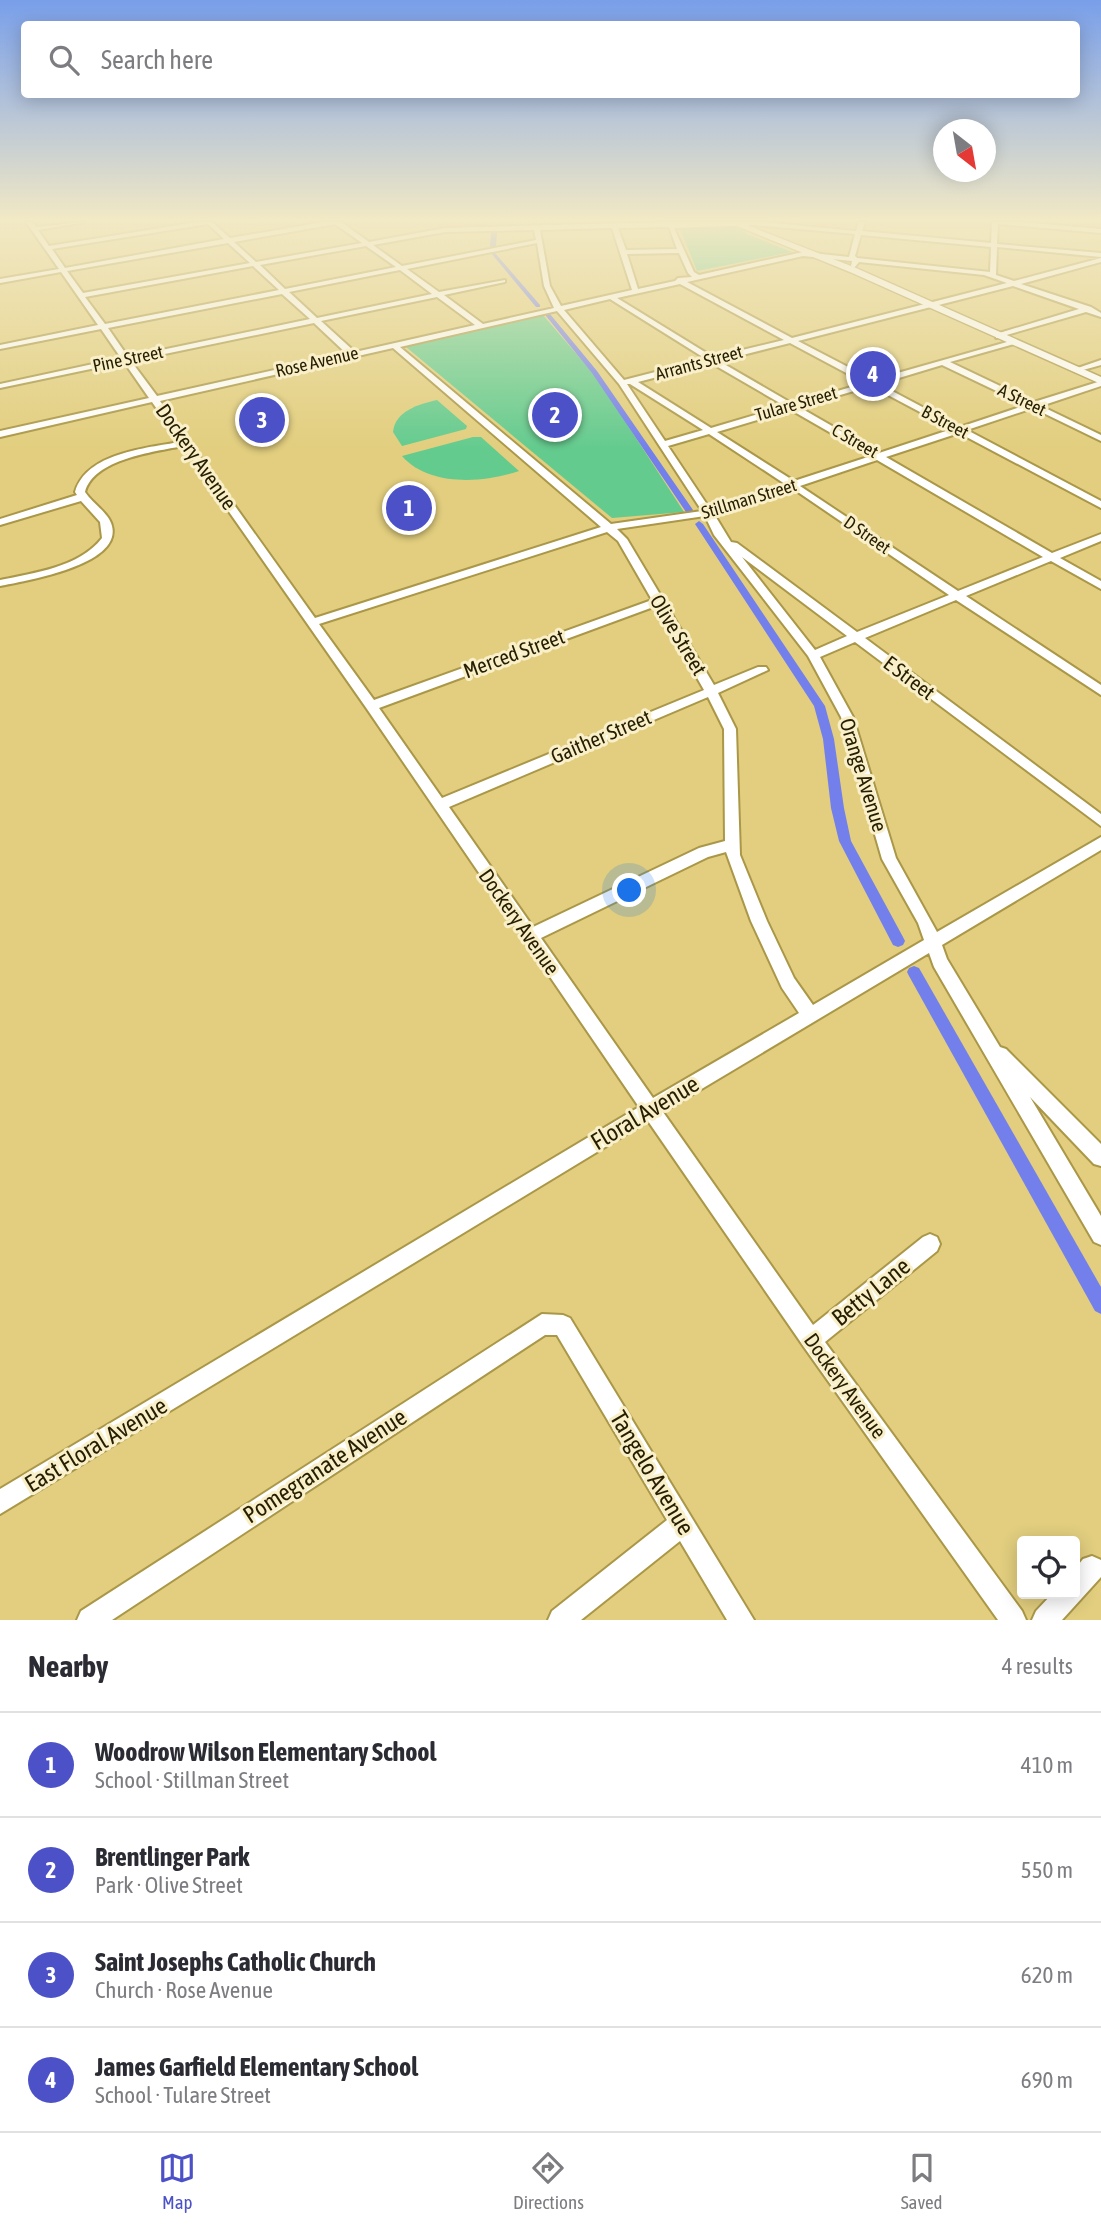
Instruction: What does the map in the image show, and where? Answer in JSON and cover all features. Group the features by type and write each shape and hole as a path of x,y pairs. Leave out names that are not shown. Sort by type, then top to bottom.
{"main road":[{"path":"902,298 929,306"},
{"path":"911,298 1101,382"}],"street":[{"name":"Dockery Avenue","path":"85,298 811,1340 1013,1620"},
{"path":"0,347 245,298"},
{"path":"291,298 352,354"},
{"name":"Pine Street","path":"0,386 425,298"},
{"path":"442,298 480,325"},
{"name":"Orange Avenue","path":"553,298 558,307 627,382 662,445 708,513 718,533 813,655 847,718 889,859 925,922 940,962 1101,1235"},
{"name":"Rose Avenue","path":"0,434 602,298"},
{"name":"C Street","path":"612,298 712,360 794,405 1101,586"},
{"name":"B Street","path":"711,298 1101,505"},
{"name":"Arrants Street","path":"627,382 961,298"},
{"name":"Rose Avenue","path":"1054,298 1101,315"},
{"path":"999,336 1101,305"},
{"name":"Tulare Street","path":"662,445 1012,342"},
{"name":"Olive Street","path":"394,345 622,539 725,719 731,738 732,845 759,921 788,983 810,1015"},
{"name":"A Street","path":"943,362 1101,438"},
{"path":"1076,370 1101,362"},
{"name":"D Street","path":"627,382 712,430 954,596 1101,691"},
{"name":"Stillman Street","path":"312,623 611,527 708,513 1101,382"},
{"path":"0,583 76,563 104,543 108,533 107,526 82,497 79,487 81,482 98,468 119,459 186,443"},
{"path":"0,522 82,497"},
{"name":"E Street","path":"718,533 1101,821"},
{"path":"813,655 1004,574 1053,558 1101,537"},
{"name":"Merced Street","path":"371,706 657,602"},
{"name":"Gaither Street","path":"440,804 762,670"},
{"name":"Floral Avenue","path":"191,1388 650,1110 1101,843"},
{"path":"529,936 704,852 732,845"},
{"path":"984,1039 1101,1157"},
{"name":"Betty Lane","path":"811,1340 930,1244"},
{"name":"Pomegranate Avenue","path":"90,1620 542,1324 562,1325"},
{"name":"Tangelo Avenue","path":"562,1325 741,1620"},
{"name":"East Floral Avenue","path":"0,1502 191,1388"},
{"path":"561,1620 683,1523"},
{"path":"1080,1581 1091,1568"},
{"path":"1045,1620 1064,1599"}],"green space":[{"path":"543,315 597,378 684,512 612,518 406,347"},
{"path":"437,400 467,426 466,429 402,446 393,432 398,419 416,406"},
{"path":"481,437 519,471 474,480 442,478 413,466 402,456"}],"waterway":[{"path":"531,298 538,306"},
{"path":"548,315 595,372 689,510"},
{"path":"699,524 819,706 828,739 837,808 845,841 898,941"},
{"path":"914,972 1101,1305"}],"place":[{"name":"James Garfield Elementary School","path":"873,374"},
{"name":"Brentlinger Park","path":"555,415"},
{"name":"Saint Josephs Catholic Church","path":"262,420"},
{"name":"Woodrow Wilson Elementary School","path":"409,508"}]}
